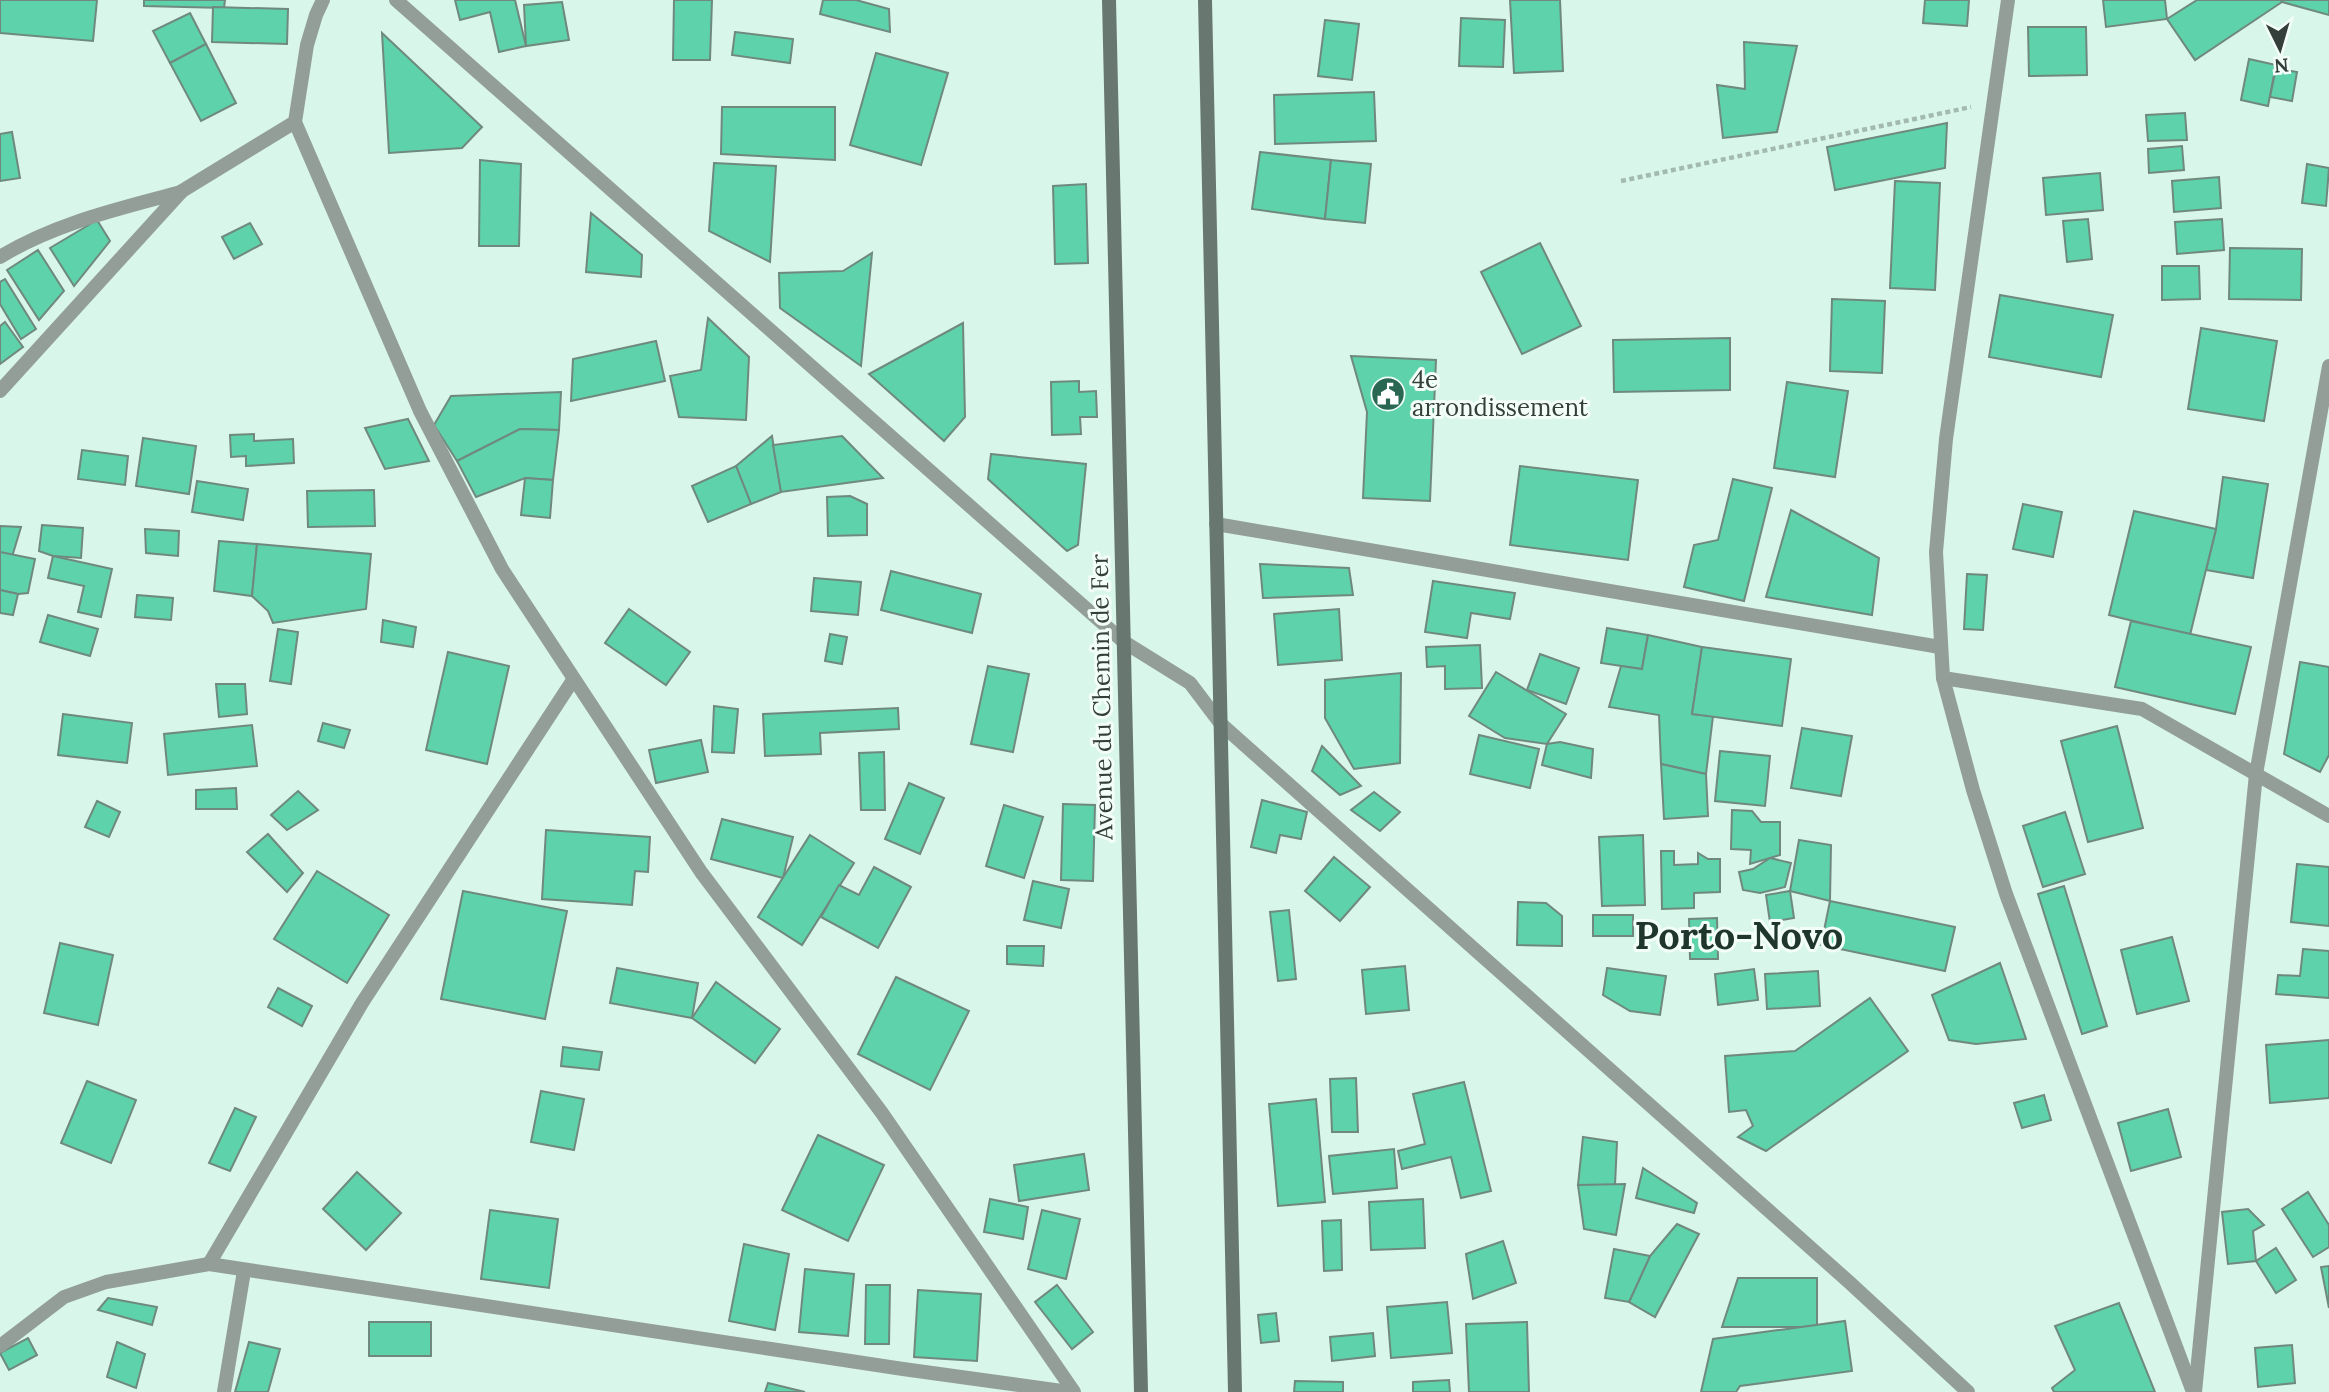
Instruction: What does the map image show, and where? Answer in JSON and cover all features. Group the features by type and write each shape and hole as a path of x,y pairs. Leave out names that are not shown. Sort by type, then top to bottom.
{"main road":[{"name":"Avenue du Chemin de Fer","path":"1109,0 1141,1392"},
{"path":"1205,0 1235,1392"}],"street":[{"path":"323,0 307,46 295,122 420,411 502,569 701,872 882,1113 1072,1392"},
{"path":"396,0 1124,642 1189,683 1221,724 1839,1273 1968,1392"},
{"path":"2008,0 1946,439 1936,552 1943,678 1973,790 2006,894 2194,1392"},
{"path":"0,257 21,244 80,220 182,191 295,122"},
{"path":"0,391 182,191"},
{"path":"2194,1392 2256,774 2329,366"},
{"path":"1216,524 1940,647"},
{"path":"1943,678 2143,709 2329,816"},
{"path":"209,1264 362,1003 573,680"},
{"path":"0,1346 64,1297 106,1282 209,1264 1072,1392"},
{"path":"224,1392 244,1271"}],"path":[{"path":"1621,181 1993,102"}],"building":[{"path":"0,0 97,0 93,41 0,33"},
{"path":"144,0 225,0 224,8 144,6"},
{"path":"455,0 515,0 526,46 499,52 490,12 460,20"},
{"path":"674,0 712,0 710,60 673,60"},
{"path":"823,0 856,0 889,9 890,32 820,14"},
{"path":"1510,0 1560,0 1563,71 1514,73"},
{"path":"1925,0 1969,0 1967,26 1923,23"},
{"path":"2103,0 2165,0 2167,19 2106,27"},
{"path":"2197,0 2282,2 2195,60 2167,19"},
{"path":"2329,0 2329,15 2282,2"},
{"path":"562,2 569,40 526,46 524,5"},
{"path":"213,7 288,9 287,44 212,42"},
{"path":"190,13 206,44 170,63 153,31"},
{"path":"1461,18 1505,20 1503,67 1459,66"},
{"path":"1325,20 1359,24 1352,80 1318,76"},
{"path":"2028,27 2086,27 2087,75 2029,76"},
{"path":"735,32 793,39 790,63 732,55"},
{"path":"382,33 482,127 462,148 389,153"},
{"path":"1744,42 1797,46 1777,132 1723,138 1717,85 1745,89"},
{"path":"206,44 236,103 201,121 170,63"},
{"path":"876,53 948,73 921,165 850,145"},
{"path":"2249,59 2276,65 2268,106 2241,100"},
{"path":"2276,68 2297,72 2292,101 2270,97"},
{"path":"1374,92 1376,141 1275,144 1274,95"},
{"path":"722,107 835,107 835,160 721,154"},
{"path":"2185,113 2187,140 2148,141 2146,115"},
{"path":"1947,123 1945,168 1835,190 1827,147"},
{"path":"12,132 20,178 0,181 0,134"},
{"path":"2182,146 2184,170 2149,173 2148,149"},
{"path":"1260,152 1331,160 1325,219 1252,209"},
{"path":"480,160 521,164 519,246 479,246"},
{"path":"1331,160 1371,164 1365,223 1325,219"},
{"path":"714,163 776,166 770,262 709,231"},
{"path":"2307,164 2329,168 2326,206 2302,203"},
{"path":"2100,173 2103,210 2046,215 2043,178"},
{"path":"2219,177 2221,208 2174,212 2172,181"},
{"path":"1895,181 1940,183 1935,290 1890,288"},
{"path":"1086,184 1088,263 1055,264 1053,186"},
{"path":"591,213 642,255 641,277 586,272"},
{"path":"2088,219 2092,259 2067,262 2063,221"},
{"path":"2222,219 2224,250 2177,254 2175,222"},
{"path":"97,220 110,241 74,286 50,248"},
{"path":"250,223 262,244 234,259 222,237"},
{"path":"1540,243 1581,326 1522,354 1481,272"},
{"path":"2230,248 2302,249 2301,300 2229,299"},
{"path":"38,250 64,291 39,320 7,270"},
{"path":"872,253 861,366 780,308 779,273 843,271"},
{"path":"2162,266 2199,266 2200,299 2162,300"},
{"path":"5,279 36,329 21,339 0,304 0,282"},
{"path":"2000,295 2113,315 2101,377 1989,357"},
{"path":"1832,299 1885,301 1882,373 1830,371"},
{"path":"708,318 749,357 746,420 679,417 670,376 701,370"},
{"path":"5,322 23,347 0,364 0,326"},
{"path":"963,323 965,417 944,441 869,374"},
{"path":"2201,328 2277,341 2264,421 2188,409"},
{"path":"1730,338 1730,390 1614,392 1613,340"},
{"path":"656,341 665,381 571,401 573,359"},
{"path":"1351,356 1436,360 1430,501 1363,498 1367,412"},
{"path":"1079,381 1079,392 1096,391 1097,417 1080,417 1081,434 1052,435 1051,382"},
{"path":"1787,382 1848,391 1835,477 1774,468"},
{"path":"561,392 559,430 520,429 457,461 434,425 451,396"},
{"path":"408,419 429,461 385,469 365,428"},
{"path":"520,429 559,430 553,480 525,478 476,497 457,461"},
{"path":"254,434 254,441 293,439 294,463 246,466 246,456 231,457 230,435"},
{"path":"772,436 781,492 751,504 736,466"},
{"path":"842,436 883,478 781,492 773,445"},
{"path":"143,438 196,446 189,494 136,486"},
{"path":"82,450 128,456 125,485 78,479"},
{"path":"991,454 1086,464 1078,545 1067,551 988,479"},
{"path":"736,466 751,504 708,522 692,486"},
{"path":"1520,466 1638,480 1628,560 1510,545"},
{"path":"2223,477 2268,484 2253,578 2206,570 2216,529"},
{"path":"525,478 553,480 550,518 521,515"},
{"path":"1733,479 1772,488 1744,601 1684,587 1694,545 1718,540"},
{"path":"197,481 248,489 243,520 192,512"},
{"path":"374,490 375,526 308,527 307,491"},
{"path":"850,496 867,504 867,535 828,536 827,497"},
{"path":"2023,504 2062,512 2053,557 2013,549"},
{"path":"1791,510 1879,558 1872,615 1766,597"},
{"path":"2134,511 2216,529 2190,635 2109,615"},
{"path":"42,525 83,528 81,558 53,556 39,551"},
{"path":"0,526 21,527 12,557 0,553"},
{"path":"145,529 179,531 178,556 146,553"},
{"path":"219,541 257,544 252,596 214,591"},
{"path":"257,544 371,554 366,609 273,623 268,611 252,596"},
{"path":"0,552 35,559 28,593 0,590"},
{"path":"53,556 112,569 101,617 78,612 84,586 48,578"},
{"path":"1260,564 1349,568 1353,595 1263,598"},
{"path":"891,571 981,594 972,633 881,610"},
{"path":"1967,574 1987,575 1983,630 1964,629"},
{"path":"814,578 861,582 858,615 811,611"},
{"path":"1433,581 1515,593 1510,619 1471,613 1467,638 1425,632"},
{"path":"0,590 18,594 13,615 0,613"},
{"path":"137,595 173,598 171,620 135,617"},
{"path":"629,609 690,652 666,685 605,643"},
{"path":"1339,609 1342,660 1278,665 1274,614"},
{"path":"48,615 98,629 90,656 40,642"},
{"path":"383,620 416,627 413,647 381,642"},
{"path":"2131,621 2251,647 2235,714 2115,687"},
{"path":"1607,628 1648,635 1642,669 1601,663"},
{"path":"278,629 298,632 291,684 270,681"},
{"path":"830,634 847,637 842,664 825,661"},
{"path":"1648,635 1702,647 1692,714 1713,716 1706,774 1661,764 1659,715 1609,707 1621,666 1642,669"},
{"path":"1480,645 1482,688 1445,689 1445,666 1427,667 1426,647"},
{"path":"1702,647 1791,659 1782,726 1692,714"},
{"path":"448,652 509,666 487,764 426,750"},
{"path":"1540,654 1579,668 1566,704 1527,690"},
{"path":"2300,662 2329,667 2329,755 2320,772 2284,754"},
{"path":"988,666 1029,674 1013,752 971,744"},
{"path":"1496,672 1566,714 1547,744 1505,738 1469,716"},
{"path":"1401,673 1400,763 1354,769 1325,718 1325,680"},
{"path":"216,684 245,684 247,714 219,717"},
{"path":"714,706 738,709 734,753 712,752"},
{"path":"898,708 899,729 820,733 821,754 765,756 763,714"},
{"path":"63,714 132,723 127,763 58,755"},
{"path":"323,723 350,730 344,748 318,741"},
{"path":"252,725 257,766 168,775 164,734"},
{"path":"2117,726 2143,828 2088,842 2061,741"},
{"path":"1802,728 1852,736 1841,796 1791,788"},
{"path":"1479,735 1539,749 1530,788 1470,774"},
{"path":"701,740 708,772 656,783 649,750"},
{"path":"1560,742 1593,749 1591,778 1542,765 1547,744"},
{"path":"1322,746 1361,786 1340,795 1312,771"},
{"path":"1720,751 1770,756 1765,806 1715,801"},
{"path":"884,752 885,810 861,810 859,753"},
{"path":"1661,764 1706,774 1708,816 1664,819"},
{"path":"909,783 944,798 920,854 885,839"},
{"path":"236,788 237,809 196,809 196,790"},
{"path":"298,791 318,810 287,830 271,815"},
{"path":"1374,792 1400,812 1380,831 1351,810"},
{"path":"1262,800 1307,812 1301,839 1280,835 1276,853 1251,847"},
{"path":"97,801 120,812 109,837 85,827"},
{"path":"1063,804 1095,805 1093,881 1061,880"},
{"path":"1004,805 1043,817 1024,878 986,866"},
{"path":"1732,810 1752,811 1761,822 1780,822 1780,855 1750,864 1751,850 1731,849"},
{"path":"2065,812 2085,874 2043,887 2023,826"},
{"path":"722,819 793,837 783,878 711,859"},
{"path":"546,830 650,837 648,872 635,871 632,905 542,899"},
{"path":"268,834 303,873 287,892 247,852"},
{"path":"810,835 854,863 802,945 758,917"},
{"path":"1643,835 1645,905 1602,906 1599,837"},
{"path":"1799,840 1831,845 1830,901 1790,891"},
{"path":"1661,851 1674,851 1674,865 1698,864 1698,853 1708,859 1720,859 1720,892 1694,893 1694,908 1662,909"},
{"path":"1334,857 1370,887 1340,921 1305,891"},
{"path":"1770,858 1791,863 1785,887 1760,893 1743,890 1739,872 1753,869"},
{"path":"2297,864 2329,867 2329,926 2291,922"},
{"path":"874,867 911,887 878,948 821,917 839,885 859,895"},
{"path":"317,871 389,915 347,983 274,939"},
{"path":"1033,881 1069,889 1061,928 1024,920"},
{"path":"2064,886 2107,1026 2082,1034 2038,894"},
{"path":"463,891 567,911 545,1019 441,999"},
{"path":"1790,891 1794,918 1770,922 1766,895"},
{"path":"1830,901 1955,927 1945,971 1821,945"},
{"path":"1518,902 1546,903 1562,916 1562,946 1517,945"},
{"path":"1289,910 1296,979 1278,981 1270,912"},
{"path":"1593,915 1633,915 1633,936 1593,936"},
{"path":"1717,918 1718,959 1690,959 1689,919"},
{"path":"2172,937 2189,1001 2137,1014 2121,950"},
{"path":"60,943 113,955 98,1025 44,1013"},
{"path":"1007,946 1044,946 1043,966 1007,964"},
{"path":"2303,949 2329,951 2329,998 2276,994 2278,975 2300,976"},
{"path":"2000,963 2026,1039 1976,1044 1949,1040 1932,995"},
{"path":"1405,966 1409,1010 1366,1014 1362,970"},
{"path":"617,968 698,983 692,1018 610,1003"},
{"path":"1607,968 1666,976 1660,1015 1630,1011 1603,995"},
{"path":"1754,969 1758,1000 1718,1005 1715,974"},
{"path":"1818,971 1820,1006 1767,1009 1765,974"},
{"path":"896,977 969,1011 930,1090 858,1054"},
{"path":"716,982 780,1029 755,1063 692,1018"},
{"path":"278,988 312,1006 302,1026 268,1007"},
{"path":"1870,998 1908,1051 1766,1151 1738,1137 1753,1126 1746,1110 1729,1112 1725,1056 1795,1051"},
{"path":"2329,1040 2329,1098 2270,1103 2266,1045"},
{"path":"563,1047 602,1052 599,1070 561,1066"},
{"path":"1356,1078 1358,1132 1332,1132 1330,1079"},
{"path":"87,1081 136,1100 111,1163 61,1143"},
{"path":"1464,1082 1491,1191 1461,1198 1451,1157 1402,1169 1398,1151 1425,1144 1413,1094"},
{"path":"541,1091 584,1099 574,1150 531,1142"},
{"path":"2044,1095 2051,1120 2022,1128 2014,1103"},
{"path":"1316,1099 1325,1202 1278,1206 1269,1104"},
{"path":"235,1108 256,1117 230,1171 209,1163"},
{"path":"2168,1109 2181,1157 2131,1171 2118,1123"},
{"path":"818,1135 884,1165 848,1241 782,1210"},
{"path":"1583,1137 1617,1142 1615,1185 1578,1185"},
{"path":"1394,1149 1397,1188 1333,1194 1329,1156"},
{"path":"1084,1154 1089,1190 1019,1201 1014,1165"},
{"path":"1643,1168 1697,1203 1694,1213 1636,1198"},
{"path":"357,1172 401,1213 366,1250 323,1209"},
{"path":"1625,1184 1616,1235 1584,1229 1578,1185"},
{"path":"2308,1192 2329,1225 2329,1247 2313,1257 2282,1209"},
{"path":"990,1199 1028,1207 1023,1239 984,1232"},
{"path":"1423,1199 1425,1248 1371,1250 1369,1202"},
{"path":"2248,1209 2264,1225 2253,1231 2256,1261 2228,1264 2222,1212"},
{"path":"490,1210 558,1219 549,1288 481,1279"},
{"path":"1042,1210 1080,1219 1066,1279 1028,1269"},
{"path":"1341,1220 1342,1270 1324,1271 1322,1221"},
{"path":"1677,1224 1699,1234 1655,1317 1629,1302 1650,1256"},
{"path":"1503,1241 1516,1283 1473,1299 1466,1254"},
{"path":"744,1244 789,1254 775,1330 729,1321"},
{"path":"2276,1248 2296,1280 2276,1293 2256,1261"},
{"path":"1614,1249 1650,1256 1629,1302 1605,1298"},
{"path":"2329,1266 2329,1308 2321,1267"},
{"path":"805,1269 854,1274 848,1336 799,1332"},
{"path":"1738,1278 1817,1278 1817,1327 1722,1327"},
{"path":"866,1285 890,1285 889,1344 865,1344"},
{"path":"1057,1285 1093,1332 1072,1349 1035,1302"},
{"path":"918,1290 981,1294 977,1361 914,1357"},
{"path":"108,1298 157,1307 152,1325 98,1310"},
{"path":"1447,1302 1452,1353 1391,1358 1387,1307"},
{"path":"2119,1303 2155,1392 2054,1392 2052,1388 2075,1370 2055,1326"},
{"path":"1276,1313 1279,1341 1261,1343 1258,1315"},
{"path":"1845,1321 1852,1371 1740,1386 1736,1392 1701,1392 1713,1339"},
{"path":"369,1322 431,1322 431,1356 369,1356"},
{"path":"1527,1322 1529,1392 1469,1392 1466,1324"},
{"path":"1373,1333 1375,1356 1332,1361 1330,1337"},
{"path":"28,1338 37,1355 9,1370 0,1353"},
{"path":"117,1342 145,1354 136,1388 107,1377"},
{"path":"249,1342 280,1349 268,1392 235,1392"},
{"path":"2292,1345 2295,1383 2258,1387 2255,1348"},
{"path":"1449,1380 1450,1392 1413,1392 1413,1382"},
{"path":"1295,1381 1343,1382 1343,1392 1294,1392"},
{"path":"768,1383 805,1392 765,1392"}],"place":[{"name":"4e arrondissement","path":"1388,394"}],"district":[{"name":"Porto-Novo","path":"1739,936"}]}
